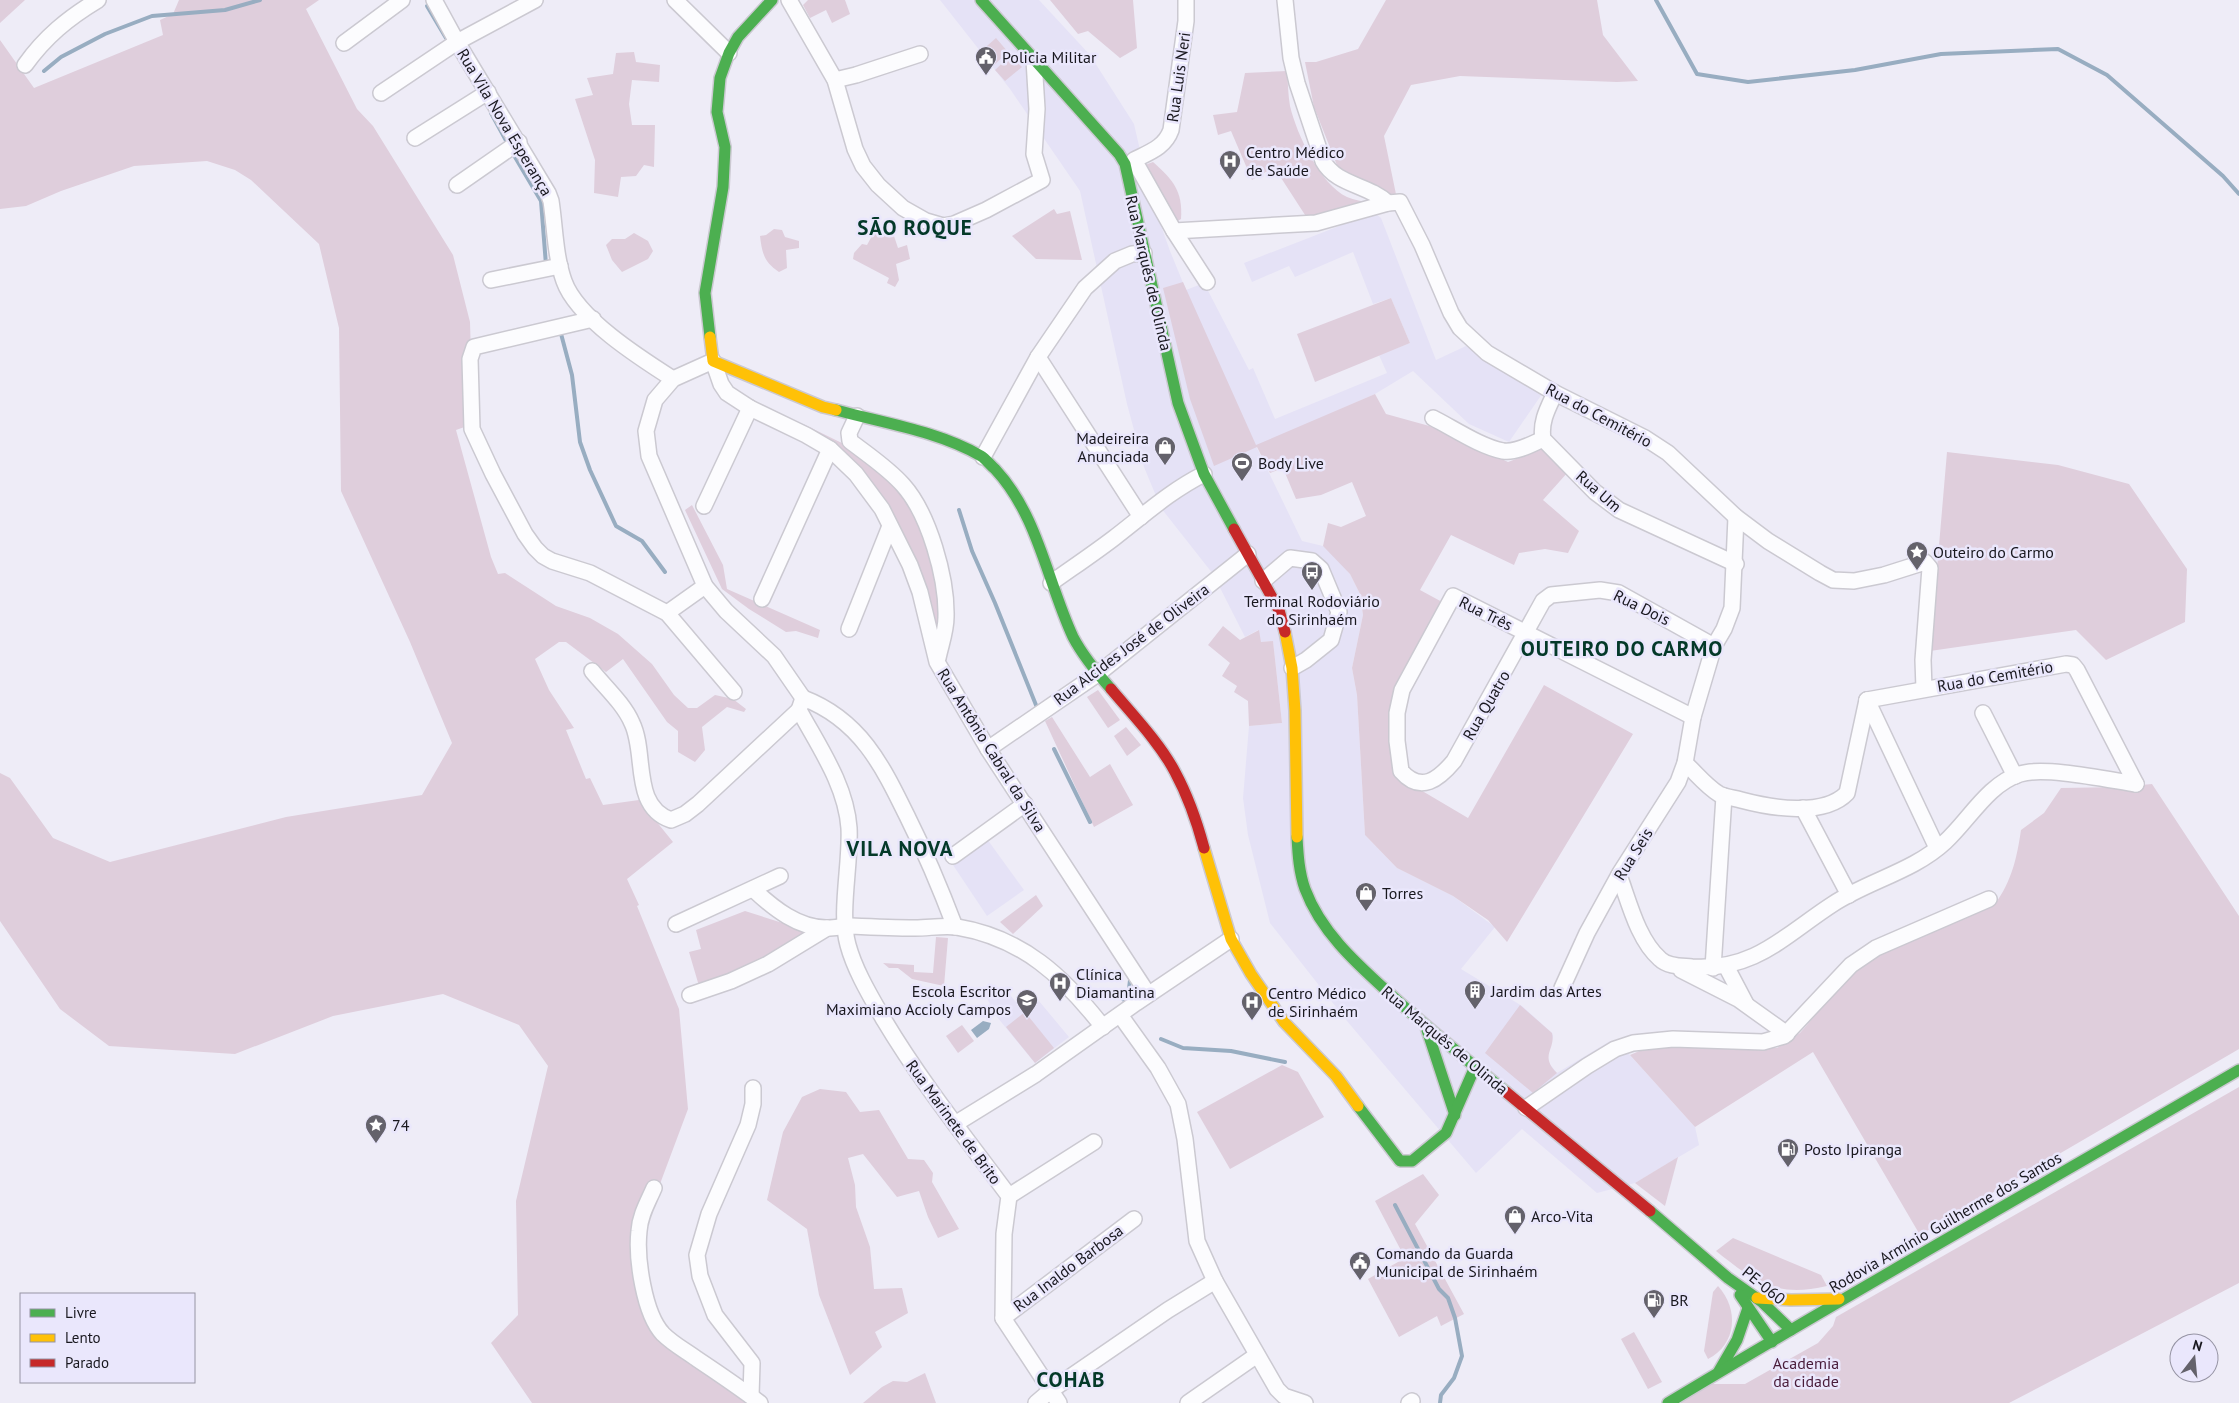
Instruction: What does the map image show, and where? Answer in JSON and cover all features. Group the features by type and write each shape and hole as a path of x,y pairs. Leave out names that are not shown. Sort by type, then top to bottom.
{"main road":[{"path":"772,0 759,5 729,53 720,78 716,102 725,159 721,209 705,293 713,361 824,407 929,435 962,446 983,457 1006,481 1019,500 1032,529 1051,583 1074,638 1098,673 1146,731 1175,771 1196,820 1231,939 1251,974 1284,1022 1336,1076 1400,1162 1412,1161 1441,1139 1455,1115 1475,1067"},
{"name":"Rua Marquês de Olinda","path":"981,0 1119,154 1130,162 1144,253 1178,402 1192,445 1204,474 1263,580 1284,625 1292,668 1295,711 1295,821 1300,871 1306,891 1327,929 1352,960 1425,1026 1526,1108 1728,1278"},
{"path":"1425,1026 1455,1115"},
{"name":"Rodovia Armínio Guilherme dos Santos","path":"1668,1403 1841,1299 1970,1227 2239,1070"},
{"name":"PE-060","path":"1728,1278 1757,1298 1791,1330"},
{"name":"PE-060","path":"1728,1278 1772,1342"},
{"path":"1757,1298 1791,1300 1841,1299"},
{"path":"1716,1375 1737,1340 1748,1308"}],"street":[{"path":"25,65 38,46 61,24 98,0"},
{"path":"344,42 402,0"},
{"name":"Rua Vila Nova Esperança","path":"434,0 457,42 544,184 552,201 560,266 570,294 593,319 619,342 673,379"},
{"path":"381,93 457,42 535,0"},
{"path":"675,0 729,53"},
{"path":"790,0 834,80 855,149 870,176 903,208 926,221 943,226 954,224 986,210 1042,180 1034,154 1037,122 1034,60"},
{"name":"Rua Luis Neri","path":"1130,162 1158,149 1171,130 1186,21 1186,0"},
{"path":"1285,0 1291,58 1297,83 1323,161 1330,172 1337,177 1373,191 1388,203"},
{"path":"834,80 856,75 920,54"},
{"path":"415,138 488,92"},
{"path":"457,185 519,142"},
{"path":"1130,162 1207,282"},
{"name":"Rua do Cemitério","path":"1388,203 1400,202 1422,245 1451,313 1460,328 1487,353 1556,393 1645,438 1668,453 1736,517 1768,541 1833,580 1854,581 1884,575 1924,562 1927,563 1930,568 1923,660 1924,689"},
{"path":"1174,231 1316,223 1388,203"},
{"path":"983,457 1038,358 1085,288 1107,266 1132,254 1144,253"},
{"path":"491,280 560,266"},
{"path":"593,319 478,345 472,350 470,359 472,429 493,474 525,534 542,556 590,572 667,613 734,692"},
{"path":"1038,358 1141,517"},
{"path":"673,379 713,361"},
{"name":"Rua Antônio Cabral da Silva","path":"713,361 723,389 750,408 806,435 830,449 856,474 882,509 910,565 920,592 937,662 988,749 1071,878 1132,1005 1158,1068 1178,1104 1185,1139 1197,1241 1215,1281 1280,1394 1305,1403"},
{"name":"Rua Marinete de Brito","path":"673,379 662,390 651,408 646,431 650,456 705,586 726,611 774,656 801,704 843,795 849,835 846,926 848,945 854,960 879,1011 908,1060 1009,1196 1004,1234 1003,1318"},
{"path":"1433,418 1472,438 1504,451 1528,446 1543,439 1541,430 1544,417 1556,393"},
{"path":"704,506 750,408"},
{"path":"857,416 850,434 850,441 881,464 908,492 922,516 940,561 946,602 946,619 937,662"},
{"name":"Rua Um","path":"1543,439 1595,492 1612,506 1635,519 1736,564"},
{"path":"762,599 830,449"},
{"path":"1051,583 1183,485 1204,474"},
{"path":"1714,646 1724,630 1732,608 1736,564 1736,517"},
{"path":"848,629 890,526"},
{"name":"Rua Alcides José de Oliveira","path":"988,749 1098,673 1248,554"},
{"path":"1263,580 1290,558 1312,561 1322,569 1338,608 1338,617 1331,640 1306,660 1292,668"},
{"path":"667,613 705,586"},
{"name":"Rua Dois","path":"1527,634 1543,602 1551,595 1600,590 1627,596 1714,646"},
{"name":"Rua Três","path":"1443,774 1433,781 1422,782 1411,780 1401,771 1397,741 1397,714 1402,690 1453,596 1693,717"},
{"name":"Rua Quatro","path":"1443,774 1454,760 1527,634"},
{"name":"Rua Seis","path":"1562,988 1587,933 1619,875 1678,782 1685,763 1693,717 1714,646"},
{"name":"Rua do Cemitério","path":"1866,700 2066,664 2073,665 2078,670 2136,784 2074,774 2040,772 2022,773 2015,776"},
{"path":"592,671 633,724 638,743 643,785 649,801 664,816 672,820 685,814 698,804 801,704 818,704 836,716 859,735 872,750 886,773 928,858 956,927"},
{"path":"1866,700 1937,848"},
{"path":"1685,763 1702,780 1724,796 1753,804 1792,809 1825,805 1841,799 1848,793 1866,700"},
{"path":"1668,964 1720,967 1769,949 1834,903 1912,864 1937,848 1992,792 2015,776 1983,713"},
{"path":"1724,796 1720,967 1747,1006"},
{"path":"953,856 1025,804"},
{"path":"1803,808 1849,895"},
{"path":"1619,875 1648,946 1661,960 1703,980 1747,1006 1787,1034"},
{"path":"676,924 780,876"},
{"path":"753,889 771,907 784,915 827,928 846,926 956,927 990,936 1029,954 1055,972 1103,1027"},
{"path":"1526,1108 1587,1066 1615,1049 1633,1043 1673,1039 1763,1042 1777,1039 1787,1034 1862,956 1876,948 1990,899"},
{"path":"690,995 731,981 768,964 827,928"},
{"path":"956,1124 1036,1074 1132,1005 1231,939"},
{"path":"753,1088 753,1104 748,1125 709,1214 697,1255 700,1276 715,1315 752,1363 756,1399"},
{"path":"1009,1196 1094,1142"},
{"path":"654,1188 642,1214 639,1232 640,1259 644,1284 653,1319 658,1328 672,1341 756,1399"},
{"name":"Rua Inaldo Barbosa","path":"1003,1318 1134,1219"},
{"path":"1036,1403 1055,1397 1168,1310 1215,1281"},
{"path":"1003,1318 1055,1397"},
{"path":"1188,1403 1257,1354"}],"shaded area":[{"path":"940,0 1039,0 1090,55 1134,124 1151,198 1186,290 1204,283 1249,370 1253,368 1275,419 1387,373 1379,355 1410,343 1391,298 1373,304 1353,252 1295,277 1289,266 1252,282 1244,263 1375,213 1381,218 1436,360 1466,346 1505,373 1542,394 1509,442 1469,424 1413,371 1375,394 1256,446 1302,541 1323,546 1338,559 1350,574 1360,594 1363,615 1352,668 1357,695 1365,835 1397,868 1453,896 1495,927 1461,969 1522,1006 1552,1033 1548,1062 1557,1073 1610,1041 1630,1055 1695,1127 1699,1145 1635,1183 1597,1193 1522,1129 1476,1173 1347,1021 1270,923 1248,835 1243,798 1249,726 1282,723 1273,641 1261,642 1258,630 1245,637 1213,574 1161,508 1144,467 1127,404 1080,191 1010,89"},
{"path":"987,839 1024,890 987,916 951,862"},
{"name":"Escola Escritor Maximiano Accioly Campos","path":"989,985 1004,992 1006,990 1025,1013 1039,1001 1069,1037 1035,1063 988,1006 990,1004 985,995"}],"green space":[{"path":"0,0 25,0 0,23"},
{"path":"179,0 319,0 306,9 357,109 373,126 453,255 470,322 473,424 456,430 491,557 498,574 505,573 556,606 590,618 618,634 652,664 674,695 688,708 697,708 715,695 733,699 746,709 744,712 727,707 702,727 705,750 695,762 678,752 678,731 667,722 623,659 606,672 566,642 559,642 535,659 549,690 574,728 566,730 586,779 590,778 603,805 639,800 673,842 627,879 679,1009 688,1109 642,1232 648,1311 751,1403 532,1403 491,1343 518,1315 516,1201 548,1066 519,1025 443,994 333,1016 235,1054 109,1046 60,1009 0,921 0,773 10,778 53,838 110,862 286,817 422,795 452,743 410,642 341,491 339,328 319,244 251,180 235,170 207,161 134,166 61,191 26,206 0,209 0,40 34,88 163,35 160,20 173,14"},
{"path":"808,0 845,0 850,14 832,23 826,10 810,18 803,5"},
{"path":"1050,0 1133,0 1137,48 1120,58 1088,31 1078,34"},
{"path":"1386,0 1597,0 1603,35 1638,81 1617,82 1460,76 1411,85 1384,136 1398,204 1342,178 1314,107 1305,62 1316,62 1358,49"},
{"path":"996,38 1008,52 992,67 979,53"},
{"path":"634,52 636,62 660,65 659,82 632,80 629,104 632,125 655,125 654,167 644,165 636,176 621,177 618,197 594,193 595,160 575,99 593,95 587,78 613,74 616,53"},
{"path":"1011,55 1022,67 1005,81 995,70"},
{"path":"1287,71 1289,102 1293,118 1311,158 1337,191 1347,197 1370,203 1307,218 1274,167 1252,180 1231,131 1218,135 1213,115 1237,112 1245,73"},
{"path":"1153,162 1171,181 1178,193 1181,219 1176,222 1142,166"},
{"path":"1054,209 1057,214 1070,211 1082,260 1036,259 1012,236"},
{"path":"774,229 782,230 785,237 799,241 799,248 786,250 787,268 779,272 767,261 760,236 766,235"},
{"path":"878,232 893,233 898,248 907,245 910,259 896,264 899,280 895,287 887,283 889,278 853,259 854,253 862,244 867,245 873,234"},
{"path":"634,233 648,241 653,251 648,259 622,272 612,260 606,245 612,239 625,239"},
{"path":"1183,282 1256,445 1375,394 1386,414 1433,427 1508,462 1545,448 1568,472 1543,500 1579,531 1568,553 1545,549 1519,553 1514,565 1451,535 1420,590 1444,603 1398,687 1402,779 1468,818 1544,685 1633,734 1507,942 1488,920 1453,896 1397,868 1365,835 1357,695 1352,668 1363,615 1360,594 1350,574 1323,546 1328,523 1341,527 1366,516 1352,482 1321,495 1296,499 1283,468 1270,473 1257,447 1214,466 1190,399 1163,288"},
{"path":"1391,298 1410,343 1315,382 1297,334"},
{"path":"803,424 848,446 903,491 933,557 941,617 936,638 886,510 802,427"},
{"path":"1947,452 2058,465 2129,484 2187,569 2185,622 2106,660 2076,630 1930,651"},
{"path":"692,505 723,565 727,589 820,630 818,638 796,631 786,632 749,609 722,589 685,510"},
{"path":"1223,626 1240,640 1259,630 1261,642 1273,641 1282,723 1249,726 1248,701 1234,692 1237,686 1222,676 1230,663 1208,645"},
{"path":"1098,690 1120,720 1108,728 1087,697"},
{"path":"1052,717 1090,777 1110,764 1133,805 1094,827 1045,721"},
{"path":"1126,727 1141,745 1127,756 1114,736"},
{"path":"2152,784 2239,916 2239,1049 1920,1235 1813,1052 1695,1127 1630,1055 1651,1046 1777,1048 1800,1033 1836,991 1872,957 1995,904 2006,887 2013,868 2021,830 2044,813 2061,788 2120,787"},
{"path":"1036,895 1043,906 1013,934 1000,922"},
{"path":"745,911 814,933 740,975 699,986 689,952 701,949 696,930"},
{"path":"936,937 948,938 944,986 912,979 898,968 889,968 883,963 914,965 914,972 933,973"},
{"path":"1520,1005 1552,1033 1553,1039 1549,1053 1549,1062 1557,1073 1533,1093 1485,1053"},
{"path":"1025,1012 1054,1048 1035,1063 1006,1027"},
{"path":"962,1025 974,1041 958,1053 946,1036"},
{"path":"1282,1065 1298,1072 1324,1117 1230,1169 1197,1112"},
{"name":"Academia da cidade","path":"2239,1087 2239,1283 2009,1403 1674,1403 1706,1384 1745,1384 1818,1343 1833,1326 1836,1317"},
{"path":"820,1089 846,1092 860,1112 879,1110 908,1159 924,1160 933,1173 932,1182 959,1229 938,1238 919,1191 897,1197 863,1154 848,1158 855,1185 856,1207 870,1247 874,1289 902,1288 908,1313 875,1332 882,1347 850,1375 819,1295 807,1229 767,1200 783,1132 802,1097"},
{"path":"1678,1157 1665,1206 1635,1183"},
{"path":"1423,1174 1439,1195 1415,1224 1464,1314 1441,1326 1437,1316 1399,1337 1368,1279 1405,1258 1375,1201"},
{"path":"1733,1238 1821,1275 1827,1286 1794,1290 1767,1285 1755,1279 1716,1251"},
{"path":"1718,1286 1725,1295 1729,1305 1732,1315 1732,1326 1725,1344 1708,1359 1704,1351 1713,1292"},
{"path":"1634,1332 1662,1382 1648,1389 1621,1339"},
{"path":"925,1373 936,1403 863,1403 882,1387 893,1381 907,1382"}],"water":[{"path":"983,1021 991,1023 989,1029 977,1038 971,1030"}],"waterway":[{"path":"44,71 61,57 105,34 152,16 225,10 260,0"},
{"path":"1656,0 1697,74 1748,82 1855,70 1941,54 2058,49 2107,75 2223,176 2239,194"},
{"path":"427,6 446,38"},
{"path":"491,113 509,146"},
{"path":"512,152 541,201 546,265"},
{"path":"560,330 572,375 580,442 590,470 616,526 642,541 665,572"},
{"path":"959,510 972,551 1038,710"},
{"path":"1054,749 1090,822"},
{"path":"1119,995 1125,1001 1128,998 1130,980"},
{"path":"1161,1039 1183,1048 1231,1051 1285,1062"},
{"path":"1395,1205 1439,1289 1448,1298 1455,1318 1462,1356 1454,1378 1441,1395 1440,1403"}],"traffic: fast":[{"path":"710,337 705,293 723,187 725,147 717,112 720,78 729,53 738,37 772,0"},
{"path":"981,0 1119,154 1125,164 1178,403 1204,474 1234,529"},
{"path":"836,410 910,428 947,440 981,456 995,469 1010,487 1032,528 1073,637 1090,664 1111,689"},
{"path":"1297,837 1298,857 1305,889 1312,905 1330,933 1352,958 1403,1006 1506,1092"},
{"path":"1426,1027 1455,1115"},
{"path":"1358,1106 1400,1161 1412,1161 1446,1133 1475,1067"},
{"path":"1668,1403 2239,1070"},
{"path":"1650,1211 1728,1278 1762,1302 1791,1330"},
{"path":"1740,1295 1772,1342"},
{"path":"1719,1371 1737,1340 1748,1308"}],"traffic: slow":[{"path":"710,337 713,361 823,407 836,410"},
{"path":"1285,632 1292,668 1295,711 1297,837"},
{"path":"1204,848 1231,939 1251,974 1284,1022 1336,1076 1358,1106"},
{"path":"1757,1298 1791,1300 1839,1299"}],"traffic: jam":[{"path":"1234,529 1279,610 1285,632"},
{"path":"1111,689 1169,761 1188,800 1204,848"},
{"path":"1506,1092 1650,1211"}],"place":[{"name":"Policia Militar","path":"986,76"},
{"name":"Centro Médico de Saúde","path":"1230,180"},
{"name":"Madeireira Anunciada","path":"1165,466"},
{"name":"Body Live","path":"1242,482"},
{"name":"Outeiro do Carmo","path":"1917,571"},
{"name":"Terminal Rodoviário do Sirinhaém","path":"1312,591"},
{"name":"Torres","path":"1366,912"},
{"name":"Clínica Diamantina","path":"1060,1002"},
{"name":"Jardim das Artes","path":"1475,1010"},
{"name":"Escola Escritor Maximiano Accioly Campos","path":"1027,1019"},
{"name":"Centro Médico de Sirinhaém","path":"1252,1021"},
{"name":"74","path":"376,1144"},
{"name":"Posto Ipiranga","path":"1788,1168"},
{"name":"Arco-Vita","path":"1515,1235"},
{"name":"Comando da Guarda Municipal de Sirinhaém","path":"1360,1281"},
{"name":"BR","path":"1654,1319"}],"district":[{"name":"SÃO ROQUE","path":"915,227"},
{"name":"OUTEIRO DO CARMO","path":"1622,648"},
{"name":"VILA NOVA","path":"900,848"},
{"name":"COHAB","path":"1071,1379"}]}
